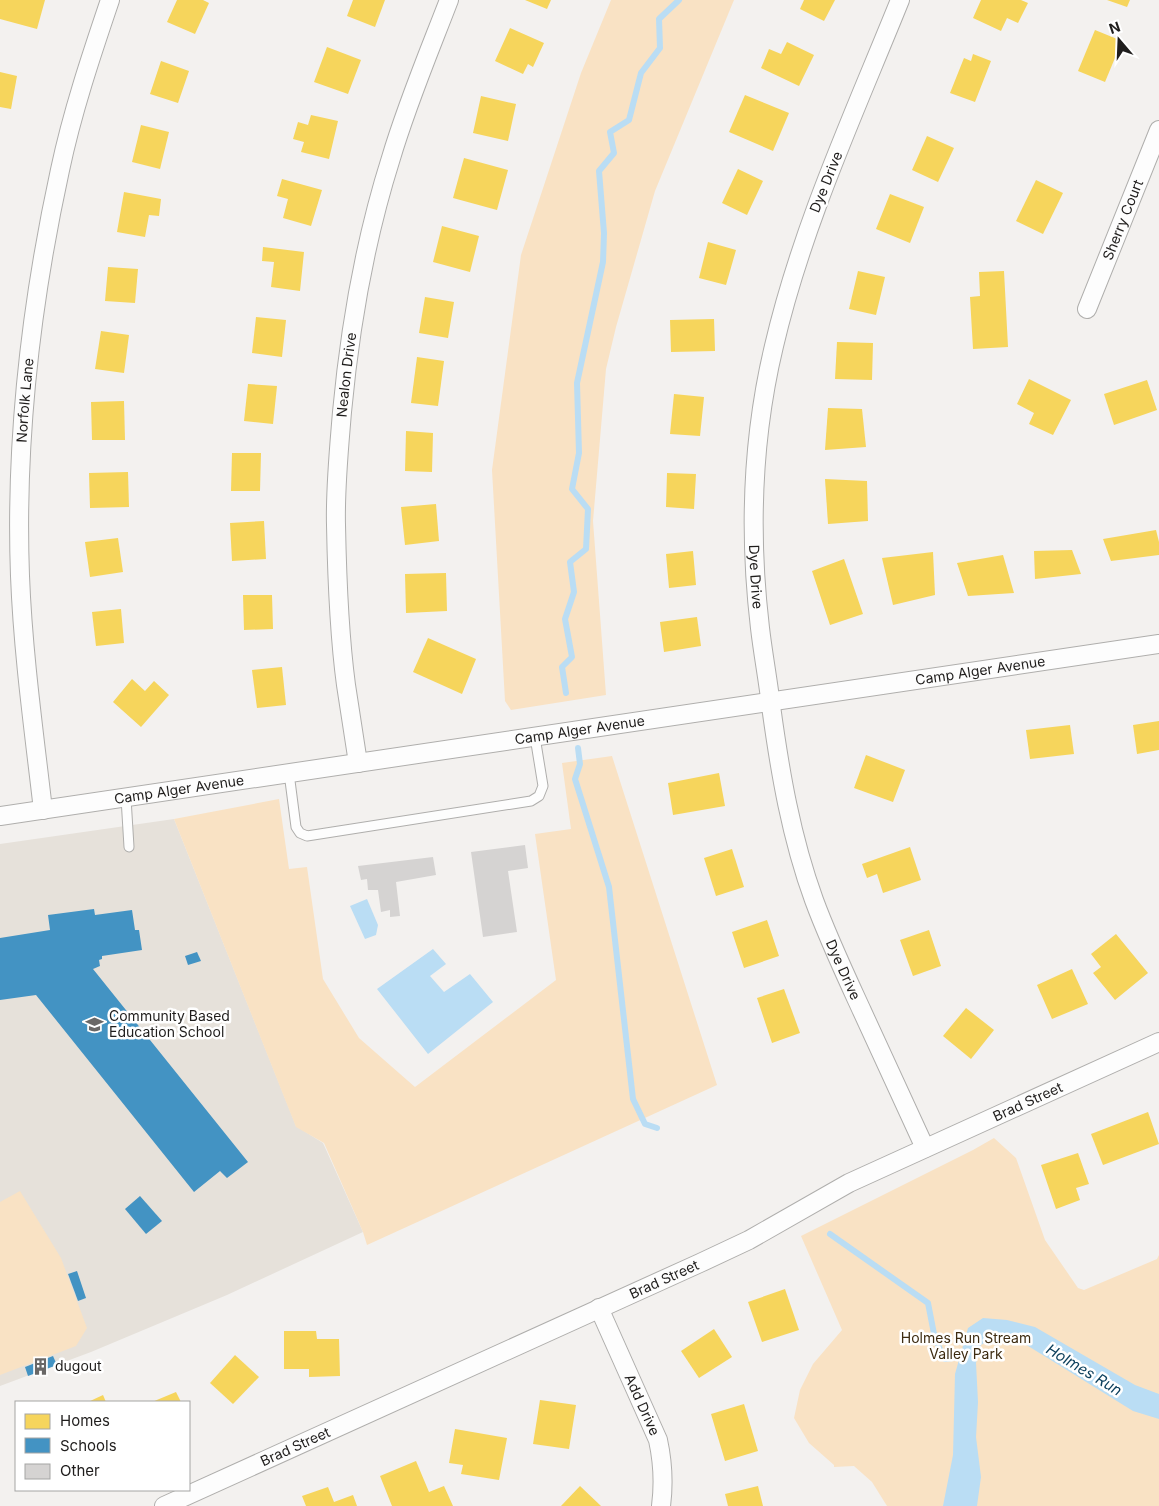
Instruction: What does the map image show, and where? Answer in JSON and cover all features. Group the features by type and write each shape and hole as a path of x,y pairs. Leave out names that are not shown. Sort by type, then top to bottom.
{"street":[{"name":"Norfolk Lane","path":"43,810 26,667 20,575 20,481 25,392 38,281 60,168 86,71 110,0"},
{"name":"Nealon Drive","path":"358,763 346,684 339,609 336,523 339,444 347,361 370,236 390,160 412,95 449,0"},
{"name":"Dye Drive","path":"900,0 812,218 791,280 773,348 761,422 754,489 754,552 759,618 780,768 790,822 812,897 834,954 925,1148"},
{"name":"Sherry Court","path":"1087,309 1159,130"},
{"name":"Camp Alger Avenue","path":"0,816 1159,644"},
{"name":"Brad Street","path":"164,1506 749,1240 849,1184 1159,1042"},
{"name":"Add Drive","path":"600,1308 658,1440 662,1459 664,1487 661,1506"}],"lane":[{"path":"289,773 296,826 300,833 307,836 531,801 539,796 543,786 535,737"},
{"path":"126,798 129,847"}],"shaded area":[{"path":"174,819 296,1126 323,1143 363,1232 227,1295 91,1352 0,1386 0,844"}],"green space":[{"path":"611,0 734,0 655,191 616,327 606,369 593,521 606,695 511,710 505,701 492,470 521,255 581,73"},
{"path":"612,756 717,1085 367,1245 324,1143 296,1127 174,819 279,799 289,869 307,867 323,979 359,1038 415,1087 556,980 535,834 571,829 562,763"},
{"name":"Holmes Run Stream Valley Park","path":"994,1138 1016,1158 1045,1240 1078,1288 1084,1290 1157,1259 1159,1255 1159,1506 887,1506 872,1482 854,1466 834,1467 809,1443 794,1418 800,1390 813,1364 842,1330 801,1236"},
{"path":"20,1191 61,1258 87,1328 76,1346 0,1375 0,1202"}],"water":[{"path":"367,899 378,925 376,935 365,939 350,906"},
{"path":"433,949 446,964 430,976 444,992 470,974 493,1002 428,1054 377,989"},
{"name":"Holmes Run","path":"983,1318 1007,1320 1035,1327 1135,1385 1159,1394 1159,1419 1133,1411 1015,1338 994,1337 981,1345 976,1363 978,1402 976,1437 981,1477 977,1506 943,1506 953,1455 955,1374 968,1328"}],"building: Homes":[{"path":"0,0 45,0 37,29 0,19"},
{"path":"177,0 203,0 209,3 195,34 167,22"},
{"path":"353,0 385,0 375,27 347,16"},
{"path":"525,0 551,0 547,9"},
{"path":"804,0 835,0 824,21 800,9"},
{"path":"981,0 1021,0 1028,3 1018,23 1007,18 1001,31 973,18"},
{"path":"1107,0 1130,0 1127,7"},
{"path":"510,28 544,43 533,67 528,64 523,74 495,61"},
{"path":"1095,30 1122,41 1105,82 1078,71"},
{"path":"787,42 814,55 799,86 761,68 769,49 781,54"},
{"path":"327,47 361,60 348,94 314,82"},
{"path":"973,54 991,61 975,102 950,93 964,58 971,61"},
{"path":"161,61 189,71 178,103 150,94"},
{"path":"0,72 17,76 11,109 0,107"},
{"path":"745,95 789,113 773,151 729,132"},
{"path":"481,96 516,104 508,141 473,133"},
{"path":"311,115 338,121 329,159 301,152 304,142 293,139 298,122 308,125"},
{"path":"141,125 169,132 160,169 132,162"},
{"path":"927,136 954,148 938,182 912,170"},
{"path":"464,158 508,170 497,210 453,198"},
{"path":"738,169 763,181 747,215 722,203"},
{"path":"282,179 322,190 311,226 283,218 288,199 277,196"},
{"path":"1036,180 1063,193 1043,234 1016,221"},
{"path":"124,192 161,199 159,216 149,215 145,237 117,232"},
{"path":"890,194 924,207 910,243 876,229"},
{"path":"442,226 479,236 470,272 433,262"},
{"path":"708,242 736,250 726,285 699,278"},
{"path":"263,247 304,252 300,291 271,287 274,262 262,261"},
{"path":"108,267 138,269 135,303 105,301"},
{"path":"858,271 885,277 876,315 849,309"},
{"path":"1004,271 1008,347 973,349 970,297 980,296 979,272"},
{"path":"425,297 454,302 448,338 419,333"},
{"path":"256,317 286,320 282,357 252,353"},
{"path":"714,319 715,351 671,352 670,320"},
{"path":"101,331 129,335 124,373 95,369"},
{"path":"837,342 873,343 872,380 835,379"},
{"path":"417,357 444,361 438,406 411,403"},
{"path":"1029,379 1071,400 1053,435 1029,424 1034,413 1017,404"},
{"path":"1147,380 1157,410 1114,425 1104,394"},
{"path":"248,384 277,386 273,424 244,421"},
{"path":"674,394 704,397 700,436 670,434"},
{"path":"124,401 125,440 92,440 91,402"},
{"path":"828,408 862,409 866,447 825,450"},
{"path":"406,431 433,433 432,472 405,471"},
{"path":"232,453 261,453 260,491 231,491"},
{"path":"128,472 129,507 90,508 89,473"},
{"path":"667,473 696,474 694,509 666,507"},
{"path":"825,479 867,481 868,521 828,524"},
{"path":"436,504 439,541 405,545 401,507"},
{"path":"264,521 266,559 232,561 230,523"},
{"path":"1156,530 1159,542 1159,555 1111,561 1103,539"},
{"path":"118,538 123,572 90,577 85,542"},
{"path":"1072,550 1081,574 1035,579 1034,551"},
{"path":"693,551 696,585 669,588 666,554"},
{"path":"933,552 935,595 893,605 882,558"},
{"path":"1003,555 1014,593 968,596 957,563"},
{"path":"844,559 863,614 830,625 812,571"},
{"path":"446,573 447,611 406,613 405,574"},
{"path":"243,595 272,595 273,629 244,630"},
{"path":"121,609 124,643 96,646 92,612"},
{"path":"697,617 701,646 664,652 660,622"},
{"path":"428,638 476,659 462,694 413,672"},
{"path":"282,667 286,705 257,708 252,670"},
{"path":"132,679 145,691 154,681 169,695 141,727 113,702"},
{"path":"1159,721 1159,750 1137,754 1133,725"},
{"path":"1070,725 1074,754 1030,759 1026,730"},
{"path":"866,755 905,770 893,802 854,788"},
{"path":"719,773 725,806 673,815 668,783"},
{"path":"910,847 921,880 883,893 877,874 867,878 862,864"},
{"path":"732,849 744,887 716,896 704,858"},
{"path":"767,920 779,956 744,968 732,932"},
{"path":"929,930 941,966 913,976 900,940"},
{"path":"1116,934 1148,973 1115,1000 1093,973 1101,967 1091,954"},
{"path":"1072,969 1088,1004 1052,1019 1037,985"},
{"path":"784,989 800,1033 772,1043 757,998"},
{"path":"966,1008 994,1030 971,1059 943,1036"},
{"path":"1148,1112 1159,1144 1103,1165 1091,1134"},
{"path":"1078,1153 1089,1184 1076,1188 1080,1200 1056,1209 1041,1165"},
{"path":"785,1289 799,1330 762,1342 748,1302"},
{"path":"714,1329 732,1357 699,1378 681,1351"},
{"path":"284,1331 316,1331 317,1339 339,1339 340,1376 309,1377 309,1369 284,1369"},
{"path":"235,1355 259,1377 233,1404 210,1383"},
{"path":"176,1392 180,1401 154,1401"},
{"path":"103,1395 106,1401 90,1401"},
{"path":"540,1400 576,1405 569,1449 533,1444"},
{"path":"744,1404 758,1451 725,1461 711,1414"},
{"path":"455,1429 507,1438 499,1480 461,1474 463,1465 449,1463"},
{"path":"416,1461 429,1492 444,1486 453,1506 392,1506 380,1476"},
{"path":"580,1486 601,1506 561,1506"},
{"path":"758,1486 763,1506 728,1506 725,1494"},
{"path":"328,1487 334,1502 353,1495 357,1506 306,1506 302,1496"}],"building: Schools":[{"path":"94,909 95,915 132,910 135,930 139,930 142,950 102,956 102,959 99,960 100,966 93,969 248,1162 227,1178 220,1171 194,1192 36,995 0,1000 0,938 50,930 48,915"},
{"path":"197,952 201,961 188,965 185,956"},
{"path":"140,1196 162,1221 146,1234 125,1209"},
{"path":"77,1271 86,1298 78,1301 68,1274"},
{"name":"dugout","path":"53,1356 57,1365 28,1376 25,1367"}],"building: Other":[{"path":"525,845 528,868 508,871 517,932 483,937 471,852"},
{"path":"433,857 436,875 396,882 400,916 390,917 390,910 381,912 378,890 368,890 367,879 361,880 358,866"}],"waterway":[{"path":"566,693 562,667 572,657 565,619 574,592 570,562 586,549 588,509 572,489 579,453 577,383 603,262 604,233 599,171 614,153 610,132 629,120 641,73 660,48 659,19 679,0"},
{"path":"578,748 580,764 575,779 609,887 633,1099 645,1124 657,1128"},
{"path":"830,1234 928,1303 935,1339 945,1359 960,1357"}],"place":[{"name":"Community Based Education School","path":"95,1024"},
{"name":"dugout","path":"41,1366"}]}
